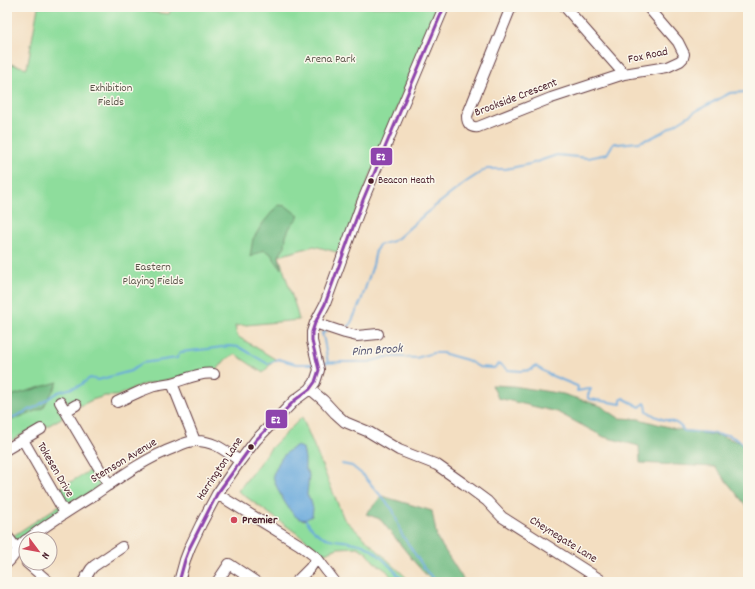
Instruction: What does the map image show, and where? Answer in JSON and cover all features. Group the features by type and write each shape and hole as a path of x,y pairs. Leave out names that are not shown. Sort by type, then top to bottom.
{"street":[{"path":"310,389 315,382 319,370 312,341 312,332 315,323 325,304 369,185 444,7"},
{"name":"Brookside Crescent","path":"512,7 467,116 467,121 473,128 550,98 624,74"},
{"path":"565,7 624,74"},
{"name":"Fox Road","path":"624,74 667,66 680,61 683,58 684,54 678,42 648,7"},
{"path":"315,323 342,333 357,336 378,334"},
{"path":"117,402 154,386 172,384 202,374 214,374"},
{"path":"172,384 195,441"},
{"name":"Harrington Lane","path":"179,582 190,546 217,494 256,440 295,400 310,389"},
{"name":"Cheynegate Lane","path":"310,389 345,422 369,432 399,450 437,465 487,501 502,517 604,582"},
{"path":"60,402 109,485"},
{"path":"66,411 76,405"},
{"name":"Tokesen Drive","path":"7,448 41,429"},
{"name":"Tokesen Drive","path":"23,440 65,513"},
{"name":"Stemson Avenue","path":"40,531 138,466 186,442 195,441 215,444 240,461"},
{"path":"217,494 300,545 317,558 335,582"},
{"path":"7,536 18,553"},
{"path":"83,582 94,566 122,547"},
{"name":"Stemson Avenue","path":"7,563 16,551"},
{"path":"302,580 317,558"},
{"path":"217,582 229,564 256,582"},
{"path":"35,571 48,582"}],"green space":[{"path":"38,7 138,7 152,12 169,14 172,7 437,7 340,253 314,246 279,256 299,320 235,326 237,336 275,359 263,373 235,354 226,359 217,370 141,385 117,396 105,396 80,406 76,400 68,403 63,397 56,401 65,416 44,428 41,424 7,443 7,63 27,68"},
{"path":"278,205 286,206 299,216 290,227 286,236 285,246 279,256 281,269 270,253 263,250 250,257 253,239 263,223"},
{"path":"58,382 43,408 7,422 7,397"},
{"path":"492,385 513,386 563,394 601,406 619,418 639,419 676,429 721,436 748,445 748,508 715,467 640,463 639,446 604,437 557,412 498,398"},
{"path":"302,417 344,519 411,582 395,582 387,571 374,562 367,553 358,547 338,548 322,554 313,545 238,491 271,448"},
{"path":"91,470 101,485 35,531 21,531 63,503 55,491"},
{"path":"382,496 432,511 437,538 465,582 433,582 416,564 380,519 366,514"},
{"path":"18,533 18,541 7,559 7,540"}],"water":[{"path":"296,446 303,448 305,468 309,475 307,495 311,501 313,509 312,516 303,520 296,517 292,513 283,500 273,474 279,461 289,450"}],"waterway":[{"path":"345,330 350,325 361,301 373,265 376,250 379,245 398,238 425,214 466,182 486,169 506,169 530,164 557,155 588,158 607,154 613,144 639,142 651,138 730,93 748,93"},
{"path":"326,332 322,333 328,363"},
{"name":"Pinn Brook","path":"7,420 36,407 58,392 79,386 90,378 98,380 131,371 142,363 177,358 180,352 229,346 239,347 268,364 278,359 296,364 314,364"},
{"name":"Pinn Brook","path":"321,363 369,362 386,357 416,358 433,353 442,353 467,360 479,367 494,368 499,364 508,370 521,371 531,370 535,366 550,375 577,386 577,391 591,389 588,395 588,398 590,399 621,404 621,400 623,398 640,407 645,403 647,411 660,418 672,421 684,431 728,435 748,446"},
{"path":"342,464 352,466 363,475 393,510 402,535 427,572 438,582"},
{"path":"306,520 314,530 322,536 332,540 363,545 369,548 385,561 405,582"}],"transit line":[{"name":"E2","path":"179,582 190,547 217,494 256,440 295,400 310,389 315,382 319,370 312,341 312,332 315,323 325,304 363,200 444,7"}],"place":[{"name":"Beacon Heath","path":"371,181"},
{"name":"Premier","path":"234,520"}],"park label":[{"name":"Arena Park","path":"330,59"},
{"name":"Exhibition Fields","path":"111,95"},
{"name":"Eastern Playing Fields","path":"153,274"}]}
